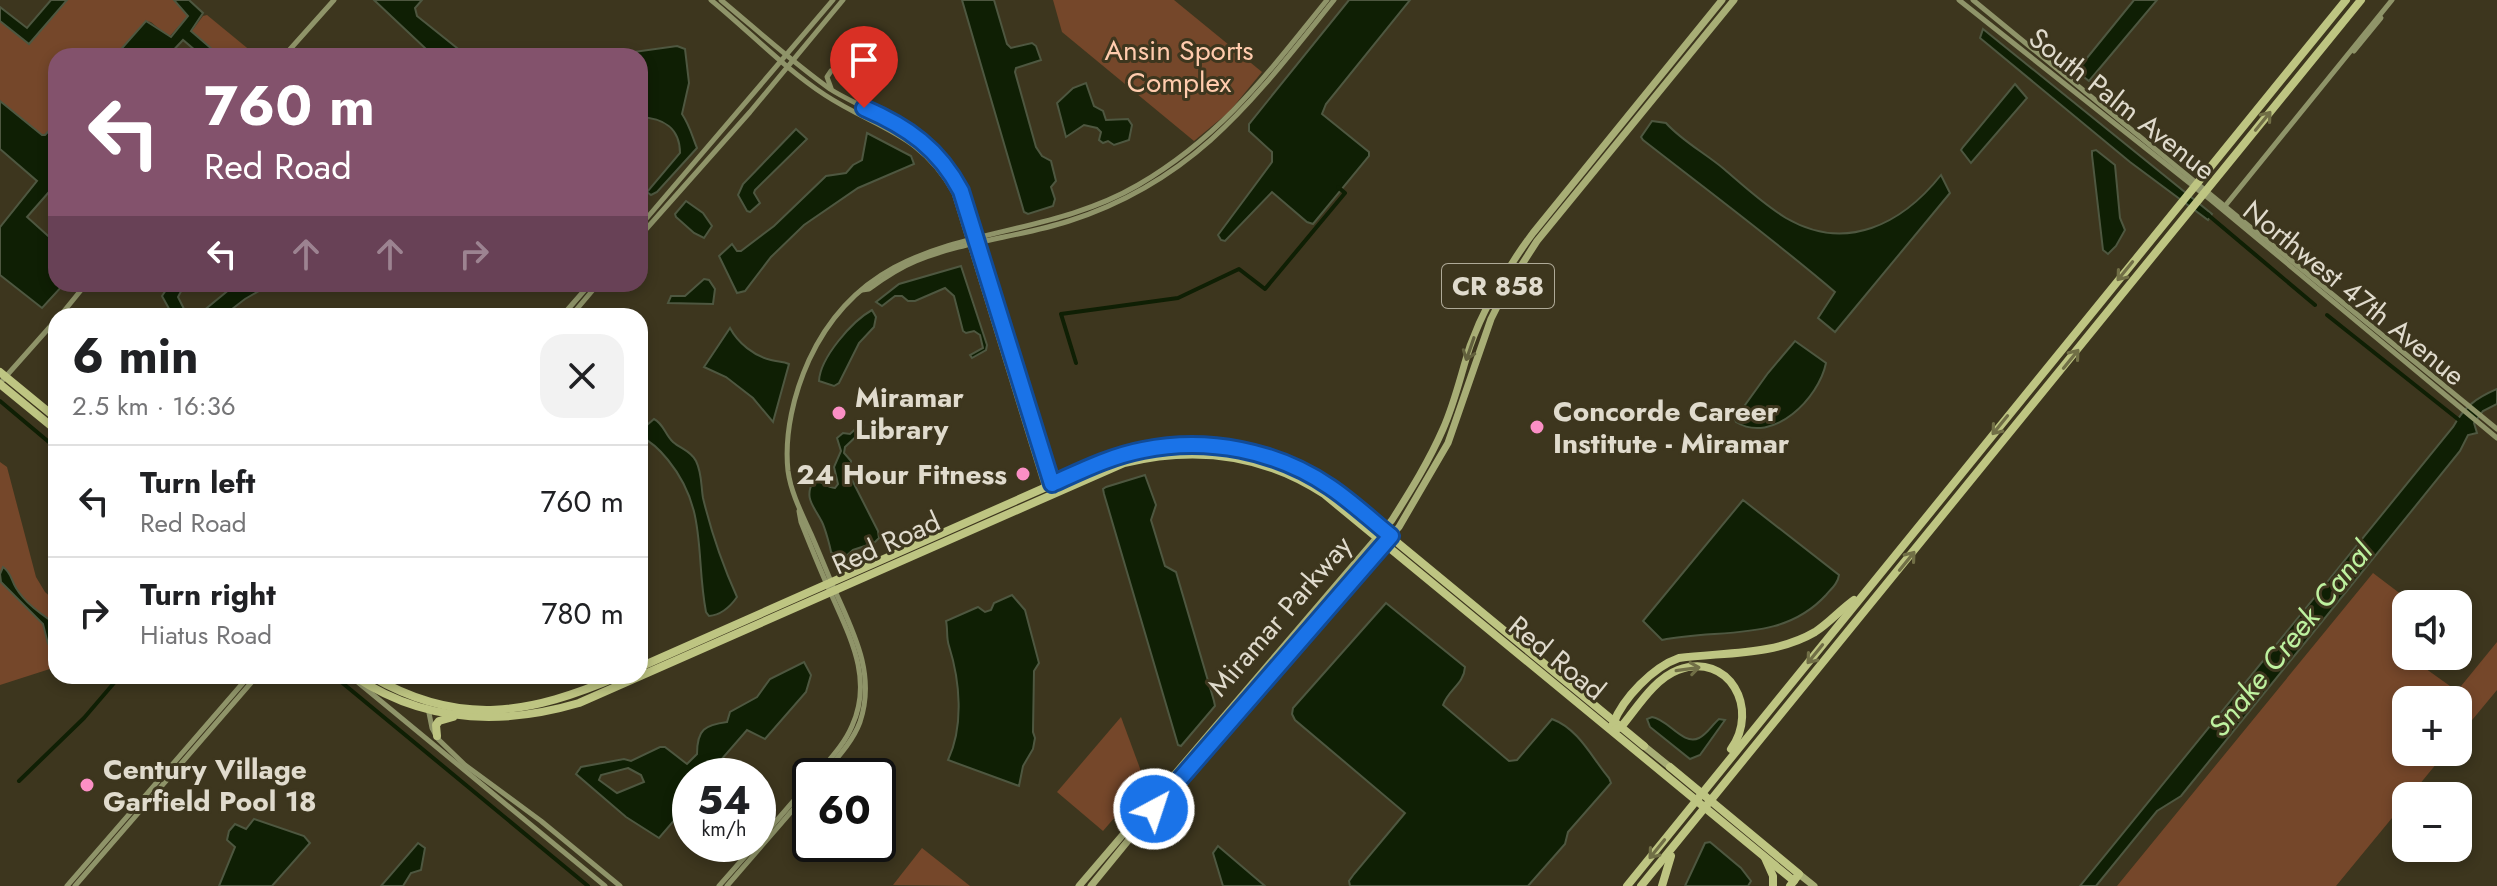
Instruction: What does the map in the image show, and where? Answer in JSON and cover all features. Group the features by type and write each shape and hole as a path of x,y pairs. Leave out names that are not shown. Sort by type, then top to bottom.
{"highway":[{"path":"1627,886 2346,0"},
{"path":"1641,886 2361,0"},
{"path":"1,379 48,412"},
{"path":"1,379 48,423"},
{"name":"Red Road","path":"648,671 1050,490 1100,464 1143,450 1198,445 1287,464 1330,487 1384,537 1716,811"},
{"name":"Red Road","path":"1050,490 1124,463 1175,454 1194,454 1202,450 1238,454 1275,469 1314,488 1384,537 1594,705 1615,726 1644,746"},
{"name":"Red Road","path":"648,664 831,587"},
{"path":"1615,726 1631,697 1652,672 1668,662 1791,643 1824,626 1865,593"},
{"path":"1615,726 1637,708 1660,681 1680,669 1707,668 1732,683 1741,698 1743,724 1736,743 1712,773 1707,786"},
{"name":"Red Road","path":"367,684 429,710 485,718 518,717 579,703 620,684"},
{"path":"389,684 424,700 463,708 516,709 550,703 599,684"},
{"path":"1594,705 1603,709 1613,708 1631,697"},
{"path":"1637,708 1633,729 1644,746"},
{"path":"437,736 436,725 439,721 458,716"},
{"name":"Red Road","path":"1670,767 1692,791"},
{"path":"1716,811 1765,858 1788,871"},
{"path":"1716,811 1788,871 1796,882"},
{"path":"1662,886 1674,847"},
{"path":"1765,858 1774,886"},
{"path":"1774,886 1788,871"}],"main road":[{"path":"291,48 334,0"},
{"path":"711,0 824,94 930,146 948,167 961,191 978,241 1050,490"},
{"path":"721,0 831,89 911,138 942,170 954,193 1050,490"},
{"path":"791,57 833,0"},
{"path":"648,227 843,0"},
{"path":"1138,189 1243,103 1327,0"},
{"path":"830,758 847,737 856,716 861,692 858,657 790,482 788,451 800,382 821,337 861,290 902,261 1066,216 1138,189 1178,169 1228,126 1334,0"},
{"name":"Miramar Parkway","path":"1434,459 1482,317 1507,270 1533,233 1722,0"},
{"name":"Miramar Parkway","path":"1091,886 1384,537 1458,419 1491,319 1515,275 1545,231 1734,0"},
{"name":"South Palm Avenue","path":"1959,0 2224,208"},
{"name":"South Palm Avenue","path":"1973,0 2224,208"},
{"path":"2224,208 2394,0"},
{"path":"648,217 785,64"},
{"path":"831,71 827,78 831,89"},
{"name":"Northwest 47th Avenue","path":"2224,208 2480,419 2497,429"},
{"path":"66,308 79,292"},
{"path":"569,308 583,292"},
{"path":"578,308 591,292"},
{"path":"1,379 48,329"},
{"name":"Northwest 47th Avenue","path":"2480,419 2497,438"},
{"name":"Miramar Parkway","path":"1079,886 1384,537"},
{"path":"831,587 862,656 866,690 856,729 837,758"},
{"path":"75,886 243,684"},
{"path":"67,886 250,684"},
{"path":"362,684 605,886"},
{"path":"424,700 437,736 471,771 541,821 620,886"},
{"name":"Red Road","path":"1644,746 1670,767"},
{"path":"776,821 792,803"},
{"path":"727,886 792,811"},
{"path":"719,886 740,862"},
{"path":"1796,882 1814,886"}],"green space":[{"path":"67,0 174,0 188,16 169,37 146,21 122,48 48,48 48,132 45,135 0,101 0,21 29,44"},
{"name":"Ansin Sports Complex","path":"1053,0 1174,0 1262,72 1229,112 1194,141 1062,32"},
{"path":"207,15 247,48 210,48 191,32"},
{"path":"0,462 7,467 36,577 48,595 48,670 0,685"},
{"path":"2373,573 2395,590 2392,590 2392,670 2428,670 2450,686 2392,686 2392,766 2435,766 2421,782 2392,782 2392,818 2336,886 2117,886"},
{"path":"2497,642 2497,690 2472,720 2472,686 2461,686"},
{"path":"1121,717 1145,782 1103,831 1057,792"},
{"path":"922,848 970,886 893,885"}],"water":[{"path":"51,0 67,0 29,44 0,21 0,7 27,28"},
{"path":"174,0 189,0 203,13 191,31 211,48 192,48 183,40 176,48 122,48 146,21 171,37 188,16"},
{"path":"374,0 422,0 415,8 417,16 457,48 425,48"},
{"path":"962,0 994,0 1007,44 1011,48 1032,43 1036,46 1041,60 1016,68 1015,72 1036,147 1042,156 1051,161 1056,181 1051,187 1055,199 1053,206 1028,214 1024,212"},
{"path":"1349,0 1410,0 1326,104 1322,114 1369,152 1369,156 1313,224 1272,192 1225,241 1221,240 1218,235 1272,162 1272,152 1249,131 1249,124"},
{"path":"2134,0 2157,0 2089,81 2078,69"},
{"path":"1983,29 2212,214 2208,220 2130,162 1980,38"},
{"path":"677,46 685,49 689,83 682,114 697,148 651,195 648,191 680,153 677,137 669,126 648,118 648,50"},
{"path":"1086,83 1094,106 1103,111 1106,120 1128,119 1132,125 1129,140 1114,145 1108,141 1103,143 1099,140 1101,132 1097,128 1084,125 1066,137 1057,103 1073,88"},
{"path":"2015,84 2027,98 1971,163 1961,150"},
{"path":"0,101 42,135 48,132 48,193 27,217 48,236 48,292 57,292 42,308 0,275 0,227 37,181 0,149"},
{"path":"1652,121 1666,123 1769,207 1808,228 1830,233 1851,233 1871,228 1909,207 1941,175 1950,193 1835,332 1818,318 1835,292 1643,140 1641,137"},
{"path":"796,129 807,139 755,190 760,203 750,212 747,211 738,195 743,184"},
{"path":"867,133 911,156 914,164 858,188 804,225 771,257 745,291 737,293 719,256 732,244 737,251 741,251 774,226 826,176 846,173 862,160"},
{"path":"2096,150 2115,165 2120,218 2125,230 2108,254 2103,250 2092,155 2092,151"},
{"path":"686,201 703,213 712,226 704,238 676,217 675,214"},
{"path":"961,266 987,345 986,350 972,358 970,355 983,348 980,335 974,331 963,331 954,296 945,288 915,301 895,296 882,306 876,302 899,284"},
{"path":"704,279 709,280 715,289 713,304 668,303 671,296 685,296"},
{"path":"165,292 181,292 178,297 184,308 169,308 162,296"},
{"path":"226,292 257,292 233,308 207,308"},
{"path":"872,310 876,317 874,327 859,343 839,383 834,386 819,381 825,362 838,341 855,322"},
{"path":"730,328 737,339 753,352 789,364 773,422 753,398 726,377 704,367"},
{"path":"1795,341 1826,363 1814,390 1804,403 1779,423 1750,428 1736,422 1735,419 1768,373"},
{"name":"Snake Creek Canal","path":"2497,389 2497,404 2483,411 2474,423 2477,433 2468,435 2460,451 2181,796 2157,811 2096,886 2080,886 2466,409"},
{"path":"654,419 660,424 673,442 691,455 698,466 710,523 737,597 718,614 709,616 706,612 698,533 689,496 668,460 648,441 648,424"},
{"path":"861,424 863,430 845,447 844,453 851,461 851,478 879,538 874,543 853,550 843,559 831,552 809,492 814,480 835,488 838,484 834,467 841,451 837,438 843,433 850,434"},
{"path":"1145,475 1156,505 1151,520 1165,566 1176,572 1215,706 1181,746 1178,745 1103,489"},
{"path":"1743,500 1839,575 1836,583 1809,610 1790,621 1749,631 1662,640 1643,621"},
{"path":"3,567 8,571 24,599 48,618 48,644 43,624 1,582"},
{"path":"1012,595 1025,610 1039,663 1034,671 1035,738 1033,749 1023,766 1019,786 948,760 956,733 959,703 946,621 978,607 985,612 991,610 994,603"},
{"path":"1386,603 1465,667 1462,678 1443,705 1509,761 1517,760 1552,719 1577,737 1609,778 1611,783 1568,832 1565,844 1528,886 1350,886 1349,881 1354,874 1405,813 1295,720 1292,714 1293,708"},
{"path":"804,662 811,675 806,692 765,739 747,730 723,758 693,758 704,730 727,722 730,712 757,697 770,679"},
{"path":"1652,717 1693,739 1702,736 1719,719 1725,720 1700,755 1690,759 1650,727 1647,719"},
{"path":"665,747 679,758 672,758 672,823 659,838 626,817 576,774 581,767 624,759 631,761","holes":["628,768 641,775 644,782 617,793 599,780 601,775"]},
{"path":"254,819 304,836 310,843 272,886 219,886 235,847 227,840 229,831 235,824 246,829"},
{"path":"1710,842 1741,868 1751,881 1748,886 1685,886 1705,843"},
{"path":"418,843 425,848 421,870 411,873 403,886 381,886"},
{"path":"1218,846 1265,886 1223,886 1213,853"}],"waterway":[{"path":"1076,363 1061,314 1178,298 1239,269 1265,289 1345,193 1338,187"},
{"path":"2207,214 2315,305"},
{"path":"2327,315 2459,420"},
{"path":"0,401 48,441"},
{"path":"19,781 84,718 113,684"},
{"path":"344,684 588,886"}],"place":[{"name":"Miramar Library","path":"839,413"},
{"name":"Concorde Career Institute - Miramar","path":"1537,427"},
{"name":"24 Hour Fitness","path":"1023,474"},
{"name":"Century Village Garfield Pool 18","path":"87,785"}],"route":[{"path":"864,108 930,146 948,167 961,191 1052,484 1143,450 1211,445 1250,452 1298,468 1330,487 1391,536 1154,809"}]}
